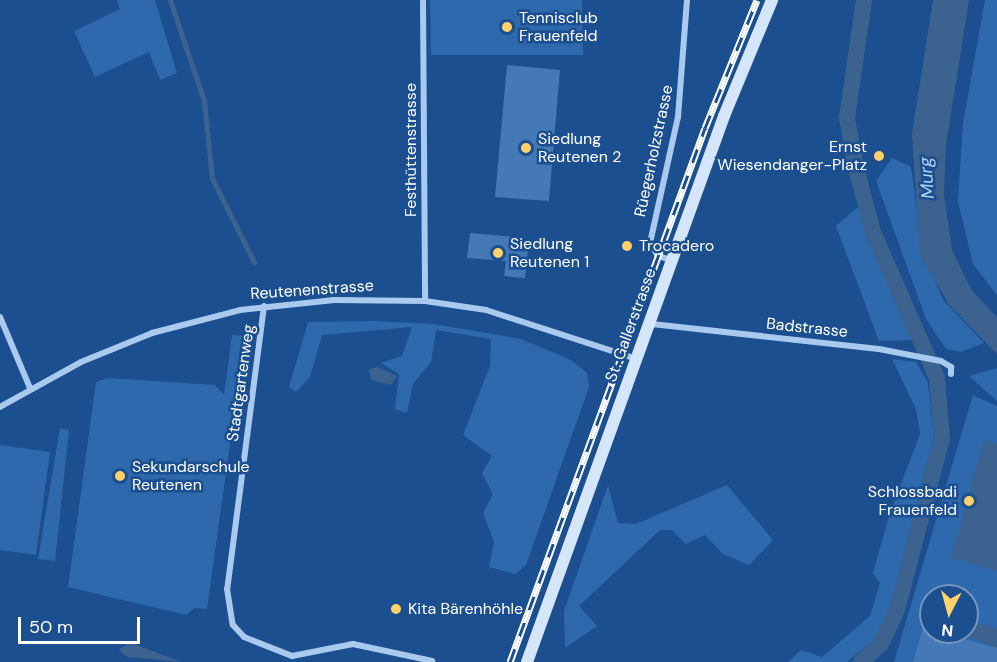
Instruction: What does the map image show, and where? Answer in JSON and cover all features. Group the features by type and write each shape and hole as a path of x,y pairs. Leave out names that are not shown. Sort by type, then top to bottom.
{"main road":[{"name":"St. Gallerstrasse","path":"527,662 637,359 652,324 671,260 772,0"}],"street":[{"name":"Festhüttenstrasse","path":"423,0 425,301"},
{"name":"Rüegerholzstrasse","path":"671,260 658,256 650,243 678,117 687,0"},
{"name":"Reutenenstrasse","path":"0,407 30,388 153,333 264,306 359,299 425,301 528,320 637,359"},
{"name":"Stadtgartenweg","path":"264,306 227,606 244,637 278,653 306,656 353,644 432,661"},
{"path":"0,317 30,388"},
{"name":"Badstrasse","path":"652,324 936,360 951,367 951,374"}],"shaded area":[{"path":"117,0 155,0 177,73 160,80 149,52 95,77 74,31 120,9"},
{"name":"Tennisclub Frauenfeld","path":"430,0 582,0 583,55 431,55"},
{"path":"985,0 997,0 997,295 973,264 958,202 963,123"},
{"path":"892,158 911,167 923,255 944,301 984,343 961,352 946,349 926,319 876,181"},
{"path":"858,207 914,340 879,341 836,226"},
{"path":"375,321 434,324 521,339 571,360 587,373 589,387 526,565 515,574 489,567 494,542 483,513 493,494 482,473 492,456 463,435 490,366 491,339 436,330 431,362 413,384 407,413 395,409 399,374 381,363 402,356 412,327 322,335 310,377 296,392 289,387 308,322"},
{"path":"232,335 245,336 207,609 194,608 186,615 68,587 96,382 108,378 215,385 224,395"},
{"path":"892,359 916,362 928,383 934,437 890,608 875,639 847,662 788,662 801,650 822,657 870,616 880,583 873,573 889,516 920,434 916,409"},
{"path":"997,368 997,401 969,376"},
{"name":"Schlossbadi Frauenfeld","path":"973,395 997,406 997,662 894,662"},
{"path":"60,428 69,430 55,561 38,559"},
{"path":"0,445 50,452 36,555 0,550"},
{"path":"608,485 618,523 636,524 727,485 773,540 749,565 723,554 705,535 686,544 672,530 660,530 579,606 597,626 565,648 564,611"}],"water":[{"name":"Murg","path":"933,0 969,0 946,145 944,195 952,250 972,291 997,317 997,354 950,306 920,256 912,134"},
{"path":"378,367 397,376 391,385 371,380 369,369"},
{"path":"984,440 997,444 997,571 951,558"},
{"path":"979,623 997,628 997,648 979,641"},
{"path":"129,642 182,662 127,657 119,650"}],"building":[{"name":"Siedlung Reutenen 2","path":"507,65 560,70 549,201 495,197"},
{"name":"Siedlung Reutenen 1","path":"470,233 515,237 514,248 528,249 525,278 504,276 506,261 467,258"},
{"path":"919,642 919,644 979,643 997,648 997,662 913,662"}],"waterway":[{"path":"170,0 204,101 212,178 254,262"},
{"path":"861,662 881,644 897,610 942,439 937,378 873,232 856,168 847,118 864,0"}],"railway":[{"path":"510,662 705,128 757,0"}],"place":[{"name":"Tennisclub Frauenfeld","path":"507,27"},
{"name":"Siedlung Reutenen 2","path":"526,148"},
{"name":"Ernst Wiesendanger-Platz","path":"879,156"},
{"name":"Trocadero","path":"627,246"},
{"name":"Siedlung Reutenen 1","path":"498,253"},
{"name":"Sekundarschule Reutenen","path":"120,476"},
{"name":"Schlossbadi Frauenfeld","path":"969,501"},
{"name":"Kita Bärenhöhle","path":"396,609"}]}
